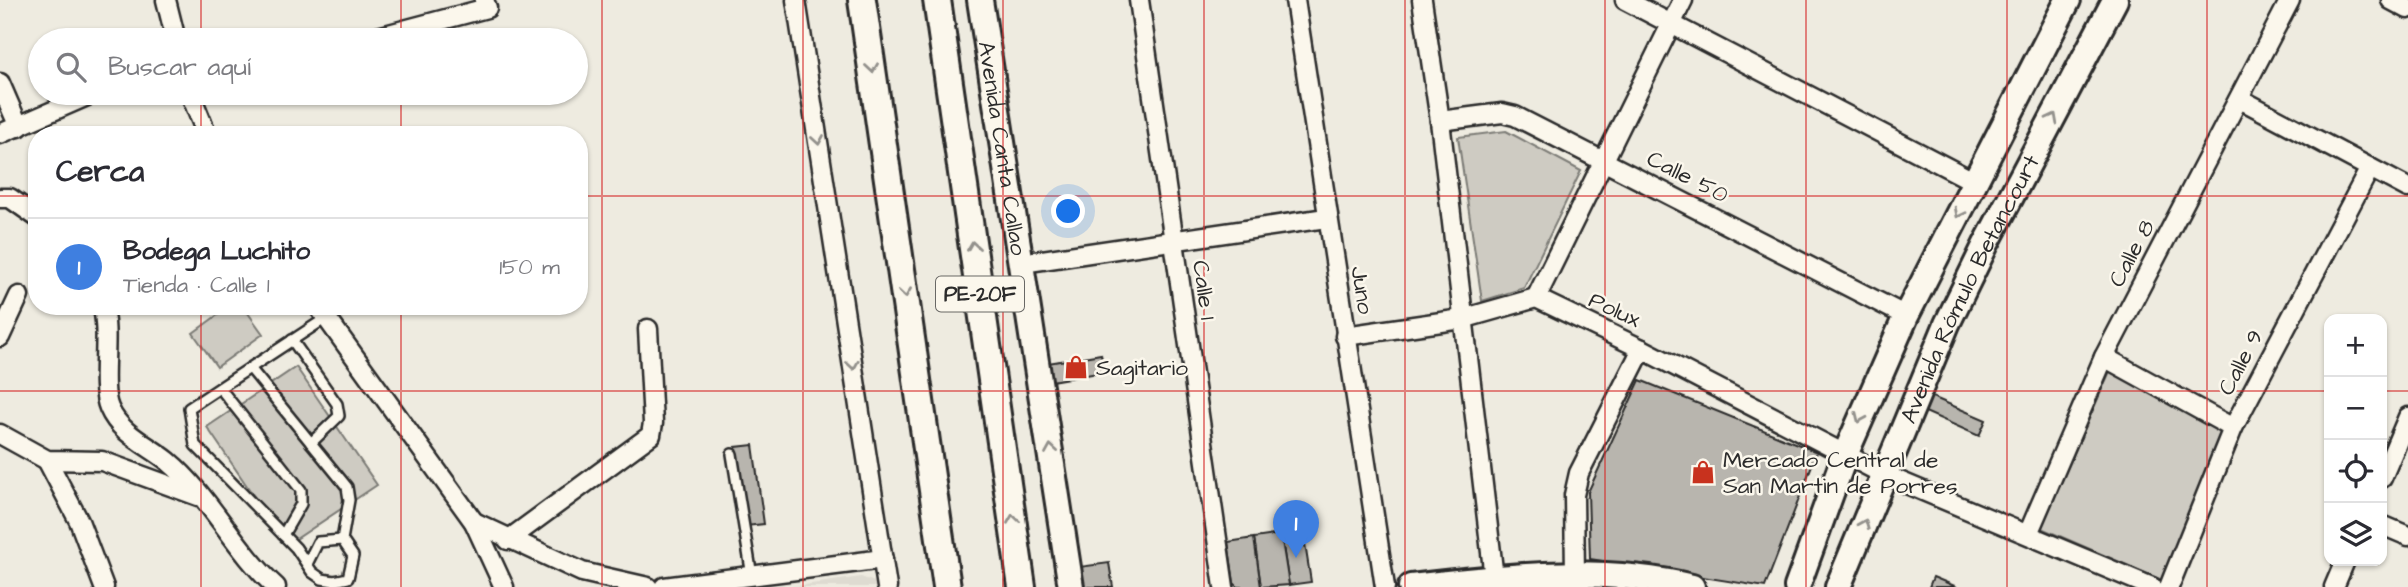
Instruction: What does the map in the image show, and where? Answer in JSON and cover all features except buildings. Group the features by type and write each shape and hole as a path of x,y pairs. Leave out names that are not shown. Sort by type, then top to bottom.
{"main road":[{"name":"PE-20F","path":"862,0 947,587"},
{"name":"Avenida Canta Callao","path":"937,0 1023,587"}],"street":[{"path":"166,0 173,28"},
{"path":"411,28 487,8 484,0"},
{"path":"796,0 887,587"},
{"name":"Avenida Canta Callao","path":"980,0 1072,587"},
{"name":"Calle 1","path":"1139,0 1224,587"},
{"name":"Juno","path":"1295,0 1326,218 1385,587"},
{"path":"1422,0 1440,121 1494,578"},
{"path":"1625,0 1975,182"},
{"path":"1345,336 1462,319 1536,298 1683,0"},
{"name":"Avenida Rómulo Betancourt","path":"1797,587 1845,455 1906,316 2068,0"},
{"name":"Avenida Rómulo Betancourt","path":"1838,587 1947,324 1980,255 2115,0"},
{"name":"Calle 8","path":"2028,534 2104,357 2290,0"},
{"path":"2390,0 2408,9"},
{"path":"0,83 19,127"},
{"path":"2239,99 2408,188"},
{"path":"0,134 68,105"},
{"path":"195,105 203,126"},
{"name":"Calle 50","path":"1440,121 1502,113 1515,116 1906,316"},
{"name":"Calle 9","path":"2169,587 2233,428 2370,168"},
{"path":"0,198 10,198 28,210"},
{"path":"1022,263 1326,218"},
{"path":"0,337 19,296"},
{"name":"Polux","path":"1536,298 1642,349 1885,475 2152,587"},
{"path":"107,315 108,407 131,437 169,462 201,497 253,566 276,587"},
{"path":"324,315 474,522 504,587"},
{"path":"508,540 651,435 653,423 648,329"},
{"path":"1575,575 1574,495 1579,472 1642,349"},
{"path":"2104,357 2233,428"},
{"path":"2387,466 2408,417"},
{"path":"0,434 47,460 102,461 201,497"},
{"path":"47,460 79,521 104,587"},
{"path":"474,522 582,572 636,587 648,587"},
{"path":"2387,527 2408,536"},
{"path":"664,587 883,559"},
{"path":"2334,587 2344,566"},
{"path":"1411,587 1494,578 1575,575 1669,581 1692,587"}],"lane":[{"path":"250,368 347,487 349,500 342,540 353,556 348,578 334,581 322,579 312,572 308,562 284,535 195,446 189,408 250,368 292,341 319,315"},
{"path":"292,341 337,404 339,415 311,443"},
{"path":"220,388 302,490 301,504 284,535"},
{"path":"732,454 752,576"},
{"path":"308,562 318,542 342,540"}],"shaded area":[{"path":"1506,131 1581,171 1524,288 1482,301 1458,137"},
{"path":"218,315 249,315 263,334 217,367 193,333"},
{"path":"296,367 377,485 287,545 207,427"},
{"path":"2111,369 2226,429 2164,581 2041,528"},
{"path":"861,577 888,587 790,587"}],"place":[{"name":"Sagitario","path":"1076,367"},
{"name":"Mercado Central de San Martin de Porres","path":"1703,472"},
{"name":"Bodega Luchito","path":"1296,558"}]}
